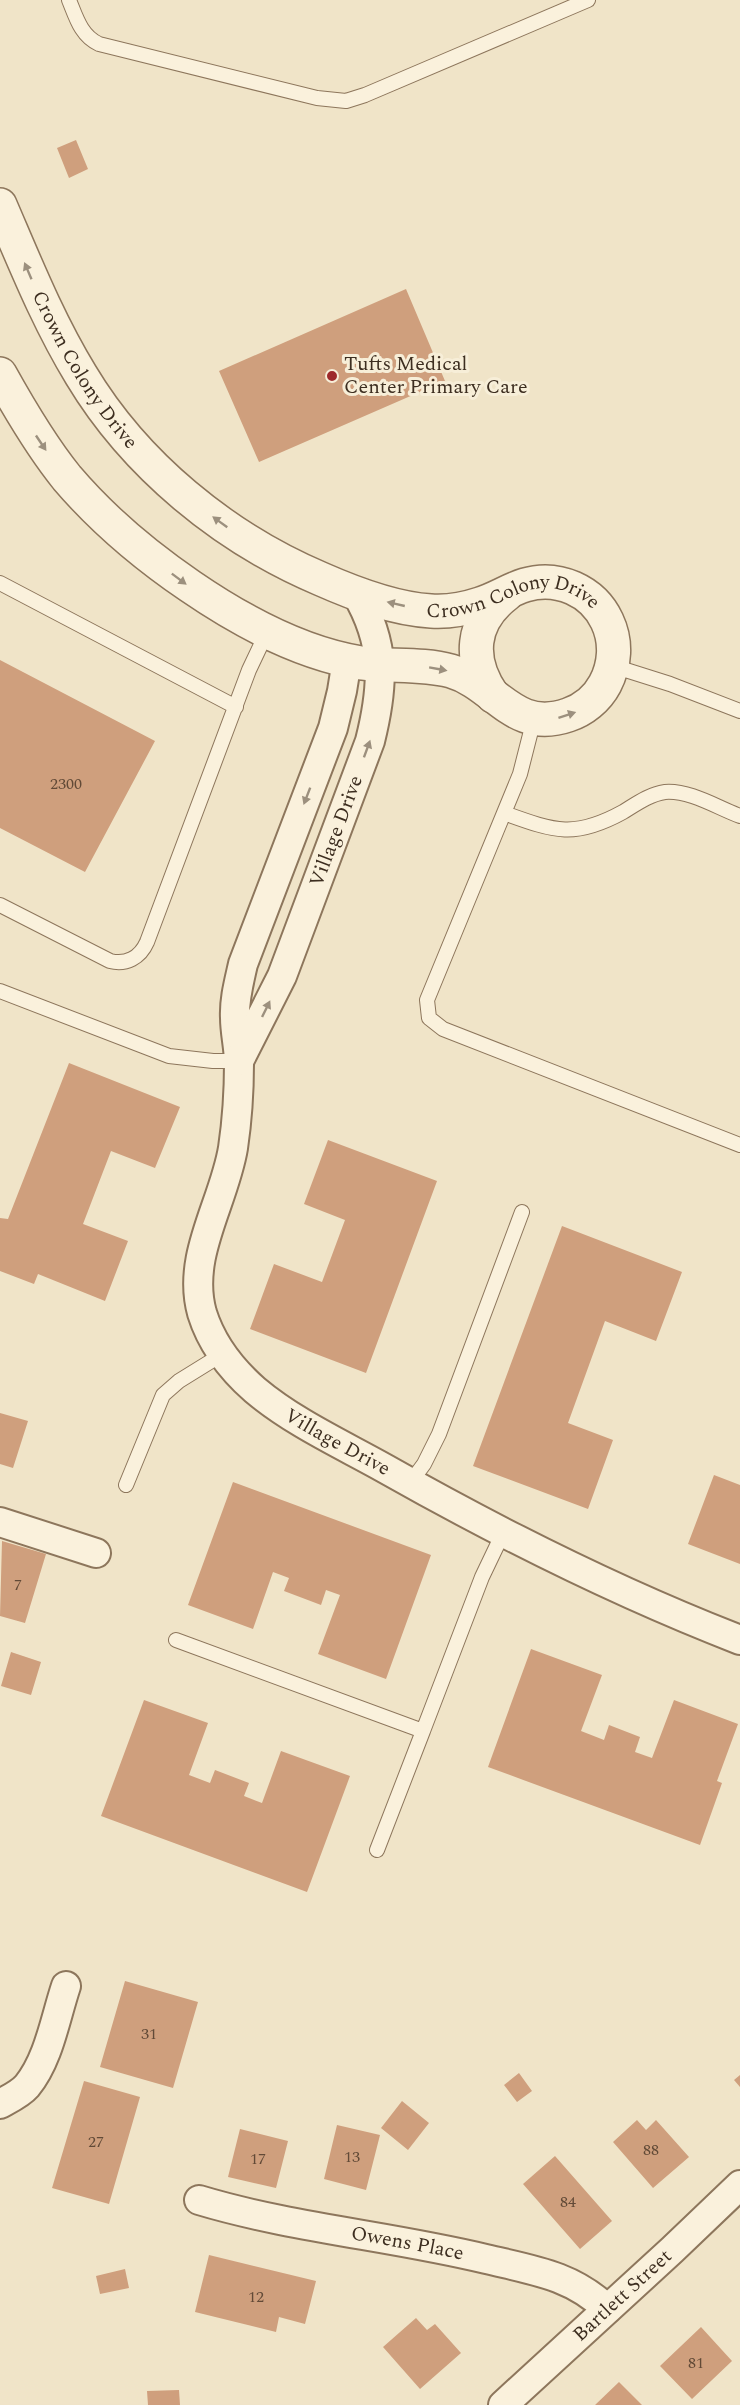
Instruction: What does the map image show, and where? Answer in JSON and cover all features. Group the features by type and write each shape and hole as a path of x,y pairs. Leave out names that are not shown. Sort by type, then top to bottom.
{"street":[{"name":"Crown Colony Drive","path":"0,205 49,317 79,373 105,412 139,452 204,510 244,538 295,568 356,593 396,605 430,611 457,609 480,604 530,583 548,582 580,591 595,603 611,630 613,666 600,692 579,711 564,717 534,719 520,715 479,685 450,671 347,660 295,645 267,632 190,587 111,522 68,479 48,453 13,406 0,375"},
{"path":"494,697 479,671 476,642 486,615 497,602 513,590"},
{"name":"Village Drive","path":"239,1060 282,976 370,741 379,702 381,665 375,634 356,593"},
{"name":"Village Drive","path":"347,660 333,728 243,964 236,999 235,1018 239,1060 233,1148 205,1241 198,1278 202,1311 212,1339 221,1354 256,1391 288,1414 502,1533 654,1607 740,1640"},
{"path":"0,1522 96,1553"},
{"path":"0,2104 26,2087 36,2073 66,1986"},
{"name":"Bartlett Street","path":"503,2405 740,2185"},
{"name":"Owens Place","path":"198,2200 262,2217 411,2243 554,2276 583,2289 607,2309"}],"lane":[{"path":"69,0 82,31 99,44 317,98 346,101 588,0"},
{"path":"0,583 236,707"},
{"path":"0,905 110,961 123,962 135,958 147,942 236,707 267,632"},
{"path":"613,666 670,684 740,711"},
{"path":"534,719 525,759 427,1000 429,1018 443,1029 740,1145"},
{"path":"504,813 552,830 576,830 598,824 647,798 665,792 681,793 740,816"},
{"path":"0,991 169,1056 213,1061 239,1060"},
{"path":"410,1483 424,1464 439,1434 522,1212"},
{"path":"126,1485 163,1395 179,1381 221,1354"},
{"path":"377,1850 482,1577 502,1533"},
{"path":"176,1640 423,1731"}],"building":[{"path":"76,140 88,169 69,178 57,148"},
{"name":"Tufts Medical Center Primary Care","path":"406,289 445,381 259,462 219,371"},
{"path":"0,660 155,741 85,872 0,828"},
{"path":"69,1063 180,1107 155,1168 111,1151 83,1224 128,1241 105,1301 38,1274 34,1284 0,1271 0,1218 8,1219"},
{"path":"328,1140 437,1181 366,1373 250,1329 274,1264 322,1282 345,1220 304,1204"},
{"path":"562,1226 682,1272 656,1341 605,1321 568,1423 613,1440 588,1509 473,1466"},
{"path":"0,1413 28,1421 13,1468 0,1464"},
{"path":"714,1475 740,1485 740,1564 688,1544"},
{"path":"233,1482 431,1555 386,1679 318,1654 340,1595 326,1590 321,1605 284,1591 289,1578 273,1572 253,1629 188,1605"},
{"path":"2,1541 46,1554 25,1623 0,1616"},
{"path":"531,1649 602,1675 581,1731 604,1740 609,1725 640,1737 635,1752 652,1758 674,1700 738,1724 717,1781 722,1783 700,1845 488,1767"},
{"path":"11,1652 41,1662 31,1695 1,1686"},
{"path":"144,1700 208,1723 189,1775 210,1783 215,1770 249,1783 244,1796 262,1803 281,1751 350,1776 307,1892 101,1816"},
{"path":"125,1981 198,2002 173,2088 100,2067"},
{"path":"519,2073 532,2091 517,2102 504,2085"},
{"path":"740,2075 740,2087 734,2080"},
{"path":"84,2081 140,2097 109,2204 52,2188"},
{"path":"402,2101 429,2123 408,2150 381,2128"},
{"path":"637,2120 646,2130 656,2120 689,2157 653,2188 613,2142"},
{"path":"337,2125 380,2135 366,2190 324,2179"},
{"path":"240,2129 288,2141 276,2188 228,2177"},
{"path":"555,2156 612,2221 580,2249 523,2184"},
{"path":"209,2255 316,2281 305,2324 279,2317 276,2332 195,2312"},
{"path":"125,2269 129,2288 100,2294 96,2276"},
{"path":"416,2318 427,2330 435,2324 461,2353 420,2389 383,2347"},
{"path":"701,2327 732,2361 692,2399 660,2366"},
{"path":"619,2382 642,2405 595,2405"},
{"path":"179,2390 180,2405 148,2405 147,2391"}],"place":[{"name":"Tufts Medical Center Primary Care","path":"332,376"}]}
